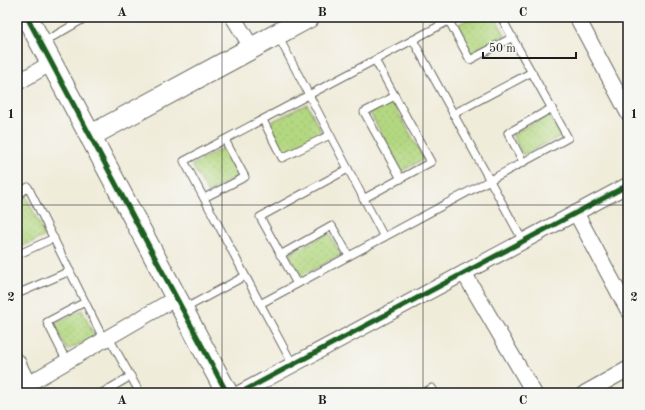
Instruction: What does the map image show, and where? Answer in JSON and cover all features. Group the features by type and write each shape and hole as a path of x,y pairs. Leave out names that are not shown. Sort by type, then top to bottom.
{"street":[{"path":"27,17 227,393"},
{"path":"233,17 252,48"},
{"path":"90,136 309,17"},
{"path":"577,17 628,113"},
{"path":"17,83 51,63"},
{"path":"240,393 628,185"},
{"path":"576,213 628,310"},
{"path":"464,273 534,393"},
{"path":"17,360 28,390 67,362 106,339 179,304"},
{"path":"585,393 628,369"}],"lane":[{"path":"41,43 87,17"},
{"path":"293,365 184,162 456,17"},
{"path":"260,304 568,138 501,17"},
{"path":"449,21 470,60 513,37"},
{"path":"277,34 384,237"},
{"path":"413,40 523,242"},
{"path":"364,198 431,162 375,60"},
{"path":"453,114 532,72"},
{"path":"395,96 364,112 400,179"},
{"path":"524,162 508,133 552,108"},
{"path":"263,120 282,158 330,134"},
{"path":"204,198 245,177 225,140"},
{"path":"297,284 260,217 348,170"},
{"path":"17,196 28,187 85,302 140,393"},
{"path":"280,254 332,226 349,256"},
{"path":"17,256 54,238"},
{"path":"17,294 70,271"},
{"path":"179,304 245,276"},
{"path":"67,362 47,322 85,302"},
{"path":"102,393 131,376"},
{"path":"424,393 432,388 435,393"}],"green space":[{"path":"472,17 495,17 505,35 472,54 456,26"},
{"path":"392,101 424,159 402,171 370,113"},
{"path":"307,104 322,133 284,153 269,123"},
{"path":"549,115 561,136 523,155 512,134"},
{"path":"223,148 238,176 208,193 192,165"},
{"path":"26,196 45,236 19,248 17,244 17,202"},
{"path":"329,233 341,255 301,276 289,254"},
{"path":"82,310 95,337 67,350 54,324"}],"cycle path":[{"path":"27,17 227,393"},
{"path":"240,393 628,185"}]}
